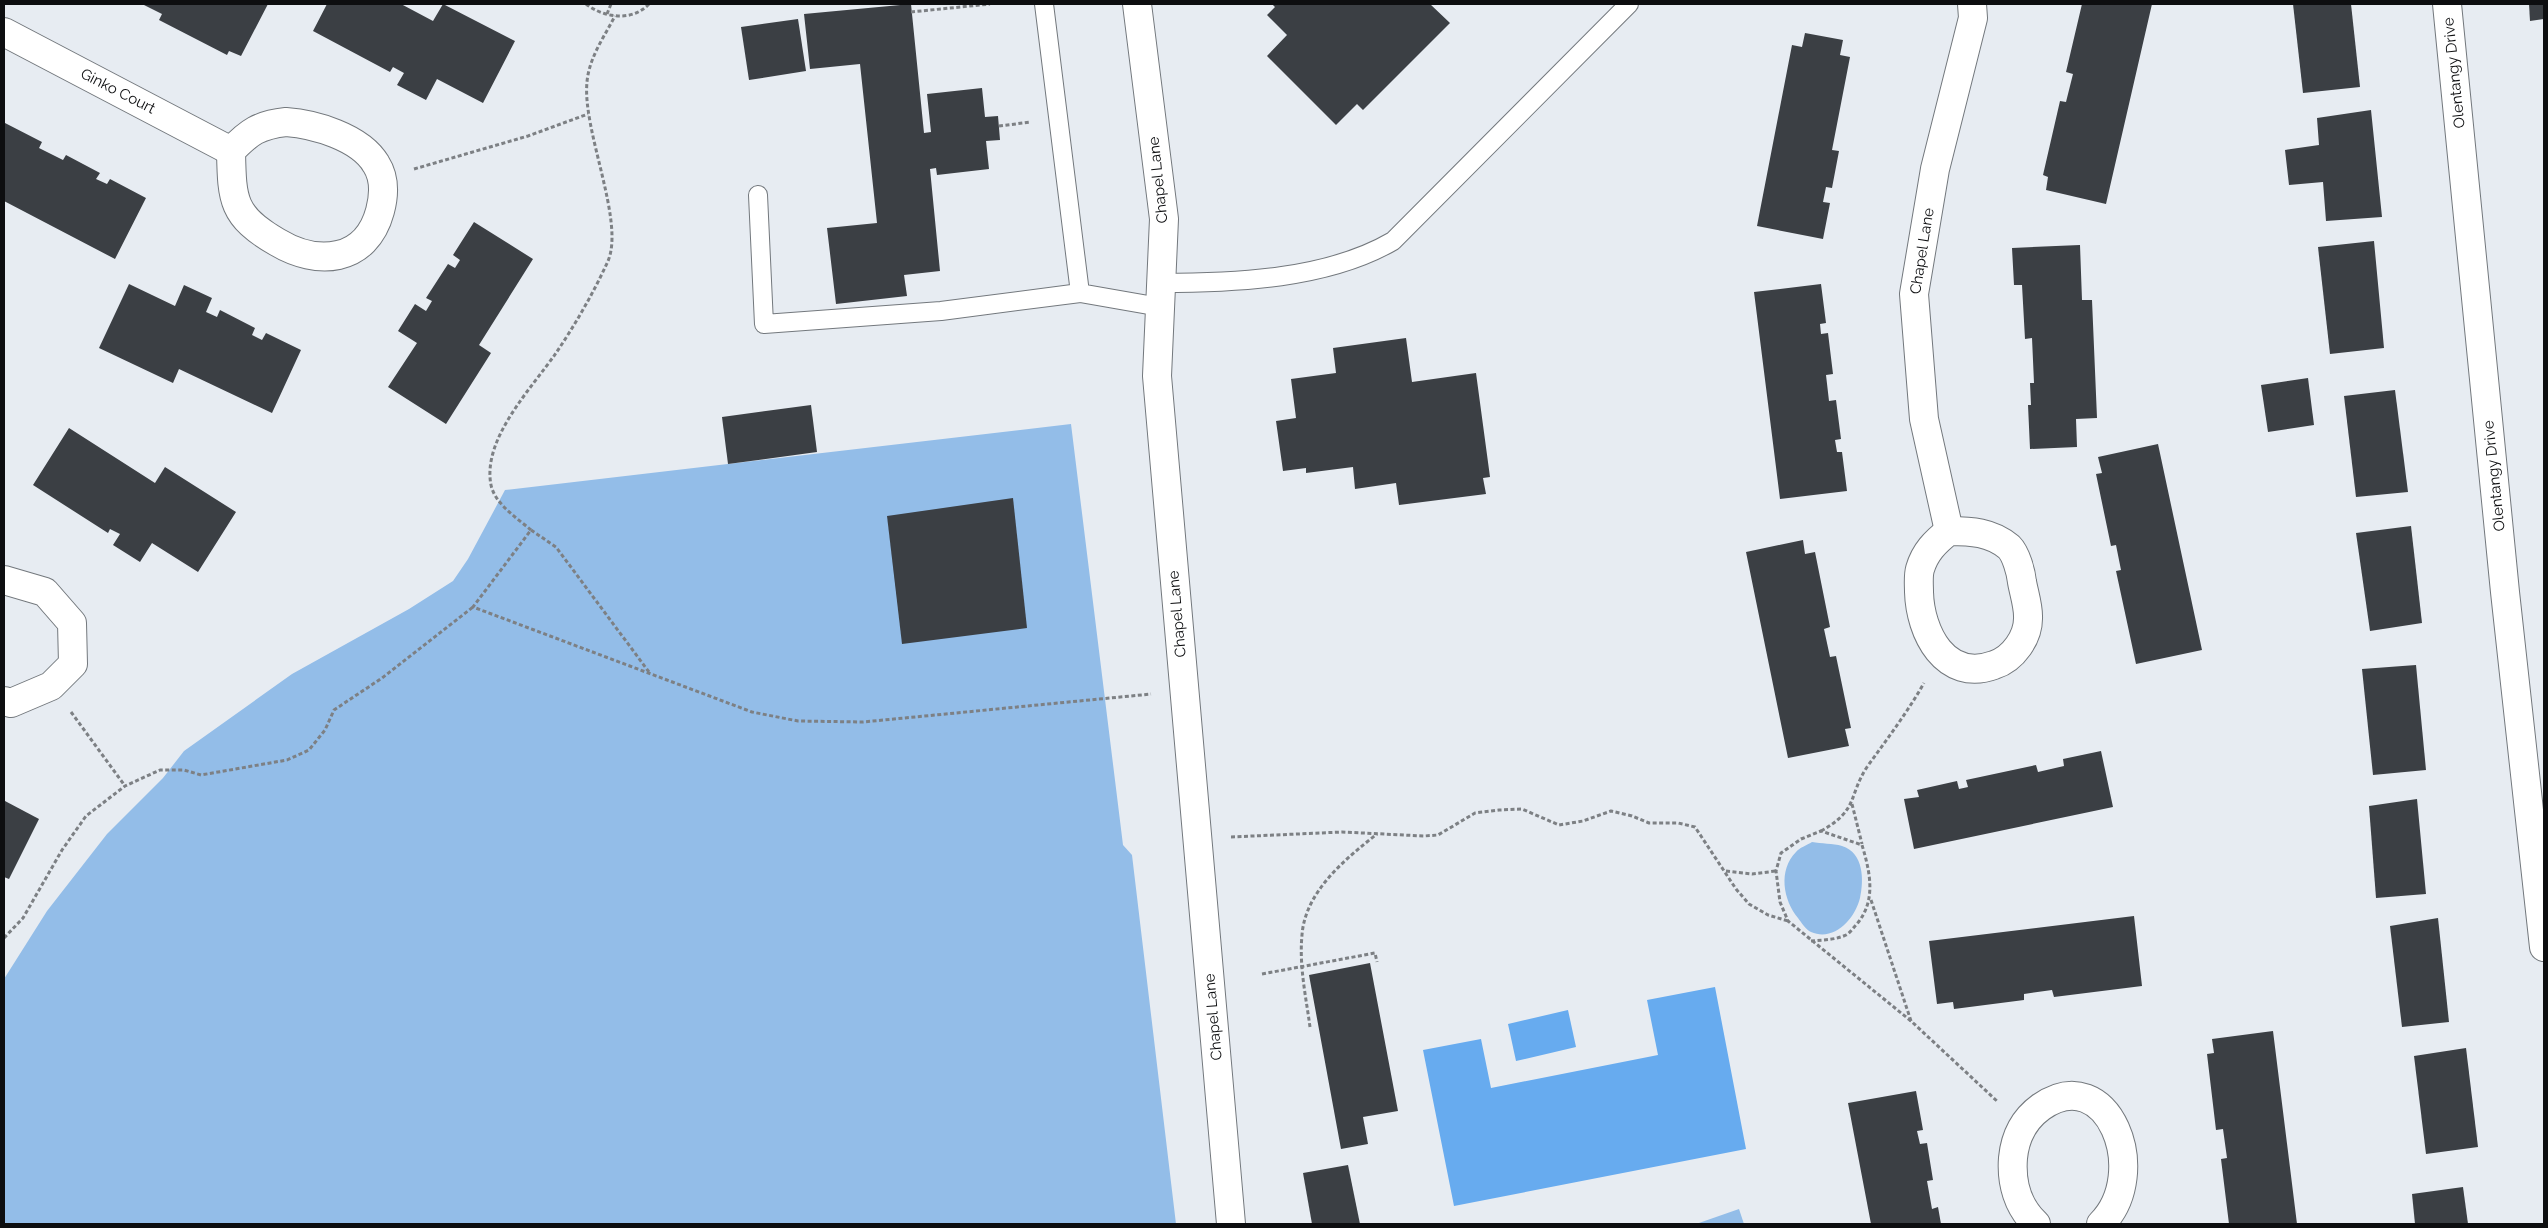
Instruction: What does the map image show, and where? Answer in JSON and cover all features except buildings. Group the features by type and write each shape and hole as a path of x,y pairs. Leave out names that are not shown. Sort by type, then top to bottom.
{"street":[{"name":"Chapel Lane","path":"1137,4 1164,219 1157,376 1231,1224"},
{"name":"Chapel Lane","path":"1948,531 1924,419 1914,294 1935,169 1973,18 1972,4"},
{"name":"Olentangy Drive","path":"2447,4 2506,602 2544,947"},
{"name":"Ginko Court","path":"4,32 231,151"},
{"path":"286,122 311,124 336,133 359,147 376,163 383,182 383,200 378,221 369,236 356,249 334,257 312,256 291,251 249,224 238,209 234,192 231,151 248,133 268,124 286,122"},
{"path":"1975,530 1996,538 2011,549 2021,574 2029,617 2023,640 2011,656 1994,666 1974,668 1957,666 1940,654 1925,630 1919,598 1919,570 1930,545 1948,531 1975,530"},
{"path":"4,580 45,592 72,623 73,664 51,686 11,703 4,701"},
{"path":"2036,1224 2018,1201 2012,1168 2014,1144 2023,1123 2054,1098 2074,1095 2096,1104 2112,1121 2123,1145 2125,1172 2120,1197 2108,1217 2101,1224"}],"lane":[{"path":"1044,4 1080,294"},
{"path":"758,195 764,324 941,311 1080,294 1161,295 1210,283 1323,268 1370,254 1393,241 1628,4"}],"path":[{"path":"586,4 595,11 614,16 632,15 649,4"},
{"path":"607,14 611,4"},
{"path":"911,12 990,4"},
{"path":"614,16 593,58 587,82 588,114 612,229 609,259 556,352 501,431 490,464 491,486 498,501 531,530 556,547 649,672"},
{"path":"383,182 412,169 528,136 588,114"},
{"path":"4,938 23,918 62,850 86,816 125,786 160,770 184,770 201,775 287,760 309,750 325,730 334,710 390,672 473,607 531,530"},
{"path":"473,607 752,712 798,721 863,722 1184,690"},
{"path":"1788,921 1777,888 1776,870 1781,853 1801,839 1838,822 1852,803 1866,770 1909,709 1940,654"},
{"path":"51,686 125,786"},
{"path":"1852,803 1870,870 1871,899 1911,1021"},
{"path":"1198,840 1342,832 1438,835 1475,813 1522,809 1559,825 1583,821 1611,811 1632,816 1649,823 1678,823 1695,827 1726,871 1736,889 1749,904 1768,915 1788,921 1911,1021 2023,1123"},
{"path":"1822,831 1862,845"},
{"path":"1310,1027 1302,967 1302,934 1308,909 1342,862 1377,834"},
{"path":"1726,871 1752,874 1776,870"},
{"path":"1812,941 1833,939 1848,934 1862,918 1871,899"},
{"path":"1262,974 1375,953 1378,962"}],"shaded area":[{"path":"1071,424 1123,845 1132,855 1176,1224 4,1224 4,979 47,911 107,834 163,778 184,751 292,674 409,609 453,581 468,559 505,490"},
{"path":"1812,842 1842,846 1855,855 1861,868 1860,898 1853,914 1842,927 1828,934 1807,930 1793,911 1786,894 1785,876 1790,859 1799,849"},
{"path":"1715,987 1746,1149 1454,1206 1423,1050 1481,1039 1491,1088 1658,1055 1647,1000"},
{"path":"1568,1010 1576,1047 1516,1061 1508,1024"},
{"path":"1739,1209 1744,1224 1696,1224"}]}
